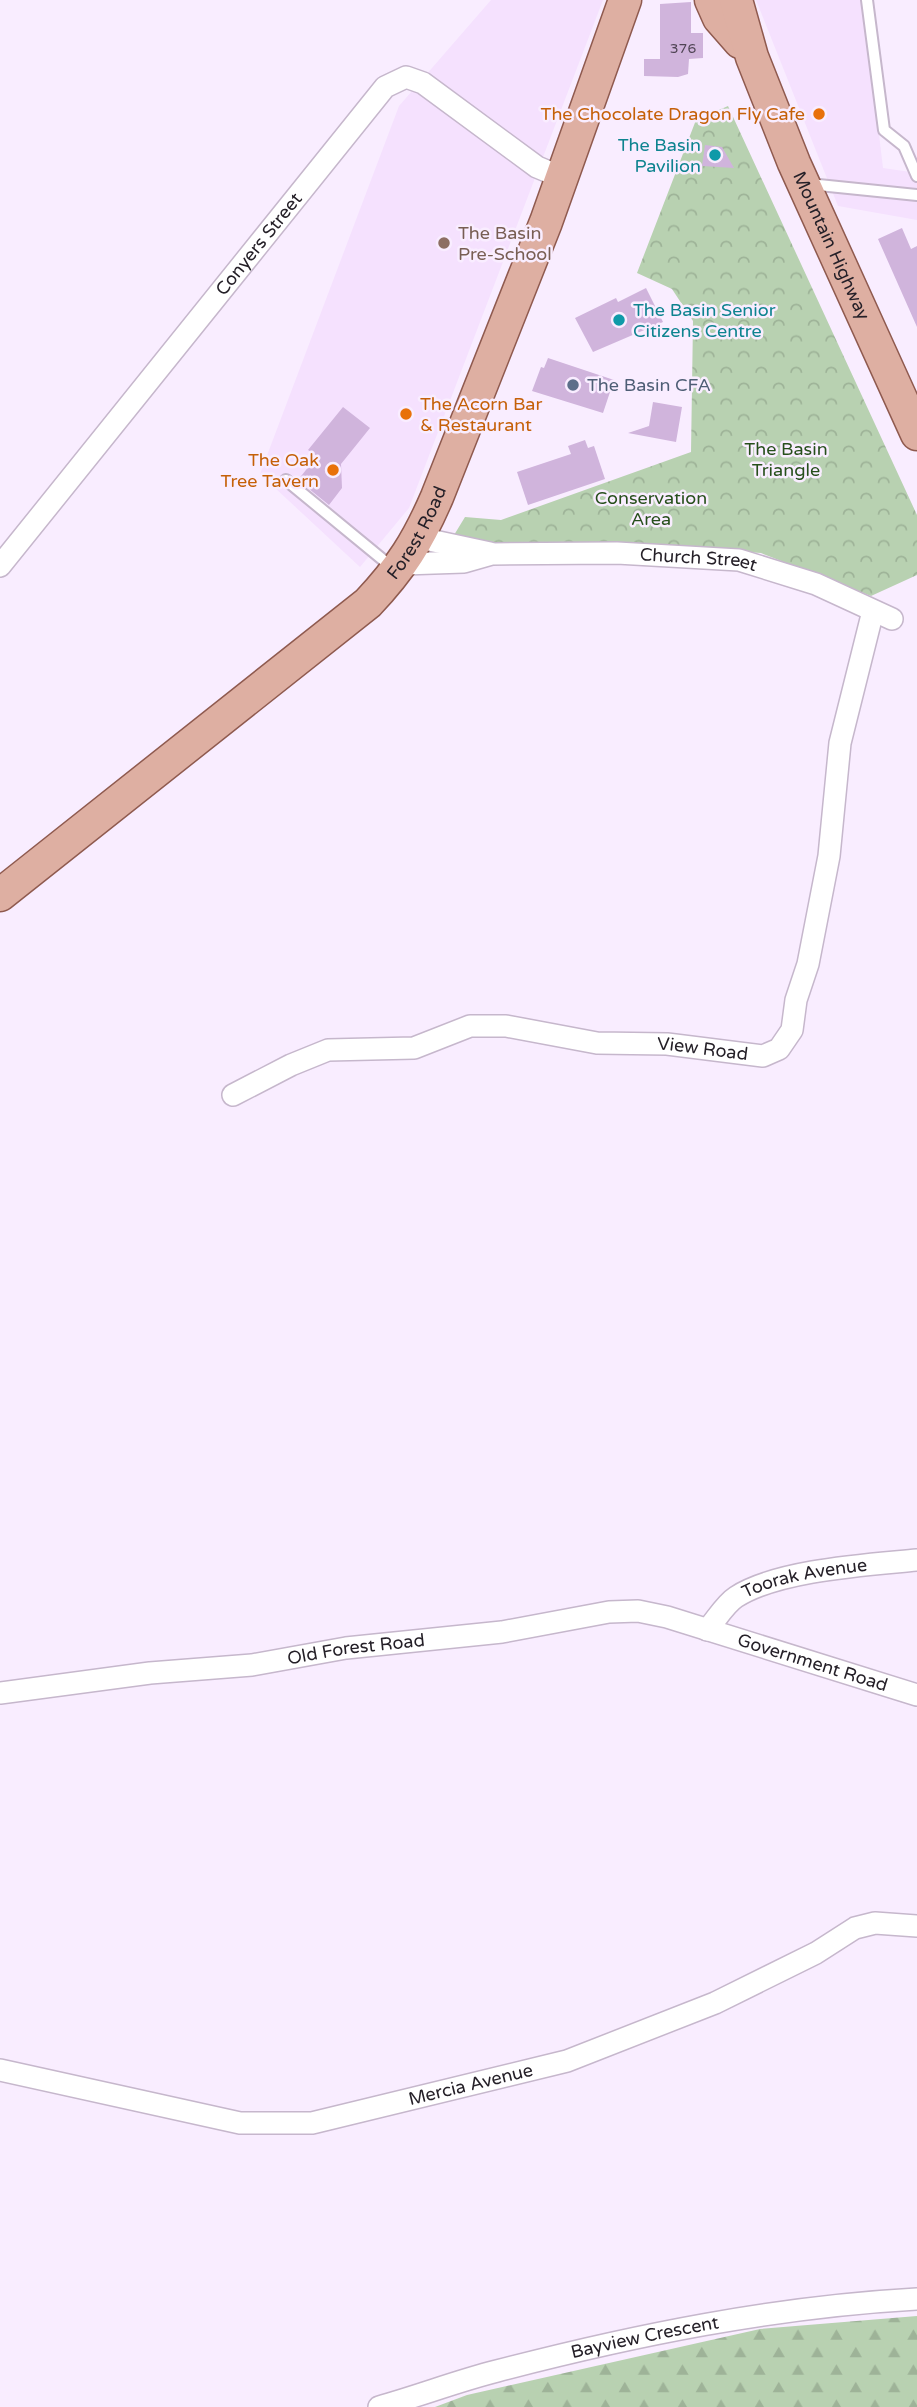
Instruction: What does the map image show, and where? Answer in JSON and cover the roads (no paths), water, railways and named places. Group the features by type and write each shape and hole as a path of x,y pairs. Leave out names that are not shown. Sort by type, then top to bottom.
{"main road":[{"name":"Mountain Highway","path":"711,0 719,18 752,57"},
{"name":"Mountain Highway","path":"736,0 752,57 804,183 917,434"},
{"name":"Forest Road","path":"0,895 368,603 401,568 420,537 626,5"}],"street":[{"name":"Conyers Street","path":"0,565 385,86 406,77 423,83 537,167 561,177"},
{"name":"Church Street","path":"420,537 492,554 617,553 739,560 816,584 883,615"},
{"name":"Church Street","path":"401,568 464,562 492,554"},
{"name":"View Road","path":"233,1095 291,1065 328,1050 414,1048 470,1026 506,1026 597,1043 667,1044 763,1056 779,1049 792,1030 796,1000 808,964 829,856 840,743 883,615"},
{"name":"Toorak Avenue","path":"707,1630 734,1598 773,1581 866,1565 917,1560"},
{"name":"Old Forest Road","path":"0,1693 150,1673 252,1665 346,1648 502,1632 609,1612 638,1611 707,1630"},
{"name":"Government Road","path":"707,1630 917,1695"},
{"name":"Mercia Avenue","path":"0,2070 240,2123 312,2123 566,2061 715,2003 805,1958 855,1928 875,1923 917,1926"},
{"name":"Bayview Crescent","path":"379,2407 494,2372 609,2343 736,2318 831,2304 917,2299"}],"lane":[{"path":"867,0 884,130 904,146 917,176"},
{"path":"804,183 917,195"},
{"path":"286,480 401,568"}],"place":[{"name":"The Chocolate Dragon Fly Cafe","path":"819,114"},
{"name":"The Basin Pavilion","path":"715,155"},
{"name":"The Basin Pre-School","path":"444,243"},
{"name":"The Basin Senior Citizens Centre","path":"619,320"},
{"name":"The Basin CFA","path":"573,385"},
{"name":"The Acorn Bar & Restaurant","path":"406,414"},
{"name":"The Oak Tree Tavern","path":"333,470"}],"park label":[{"name":"The Basin Triangle","path":"786,459"},
{"name":"Conservation Area","path":"651,508"}]}
